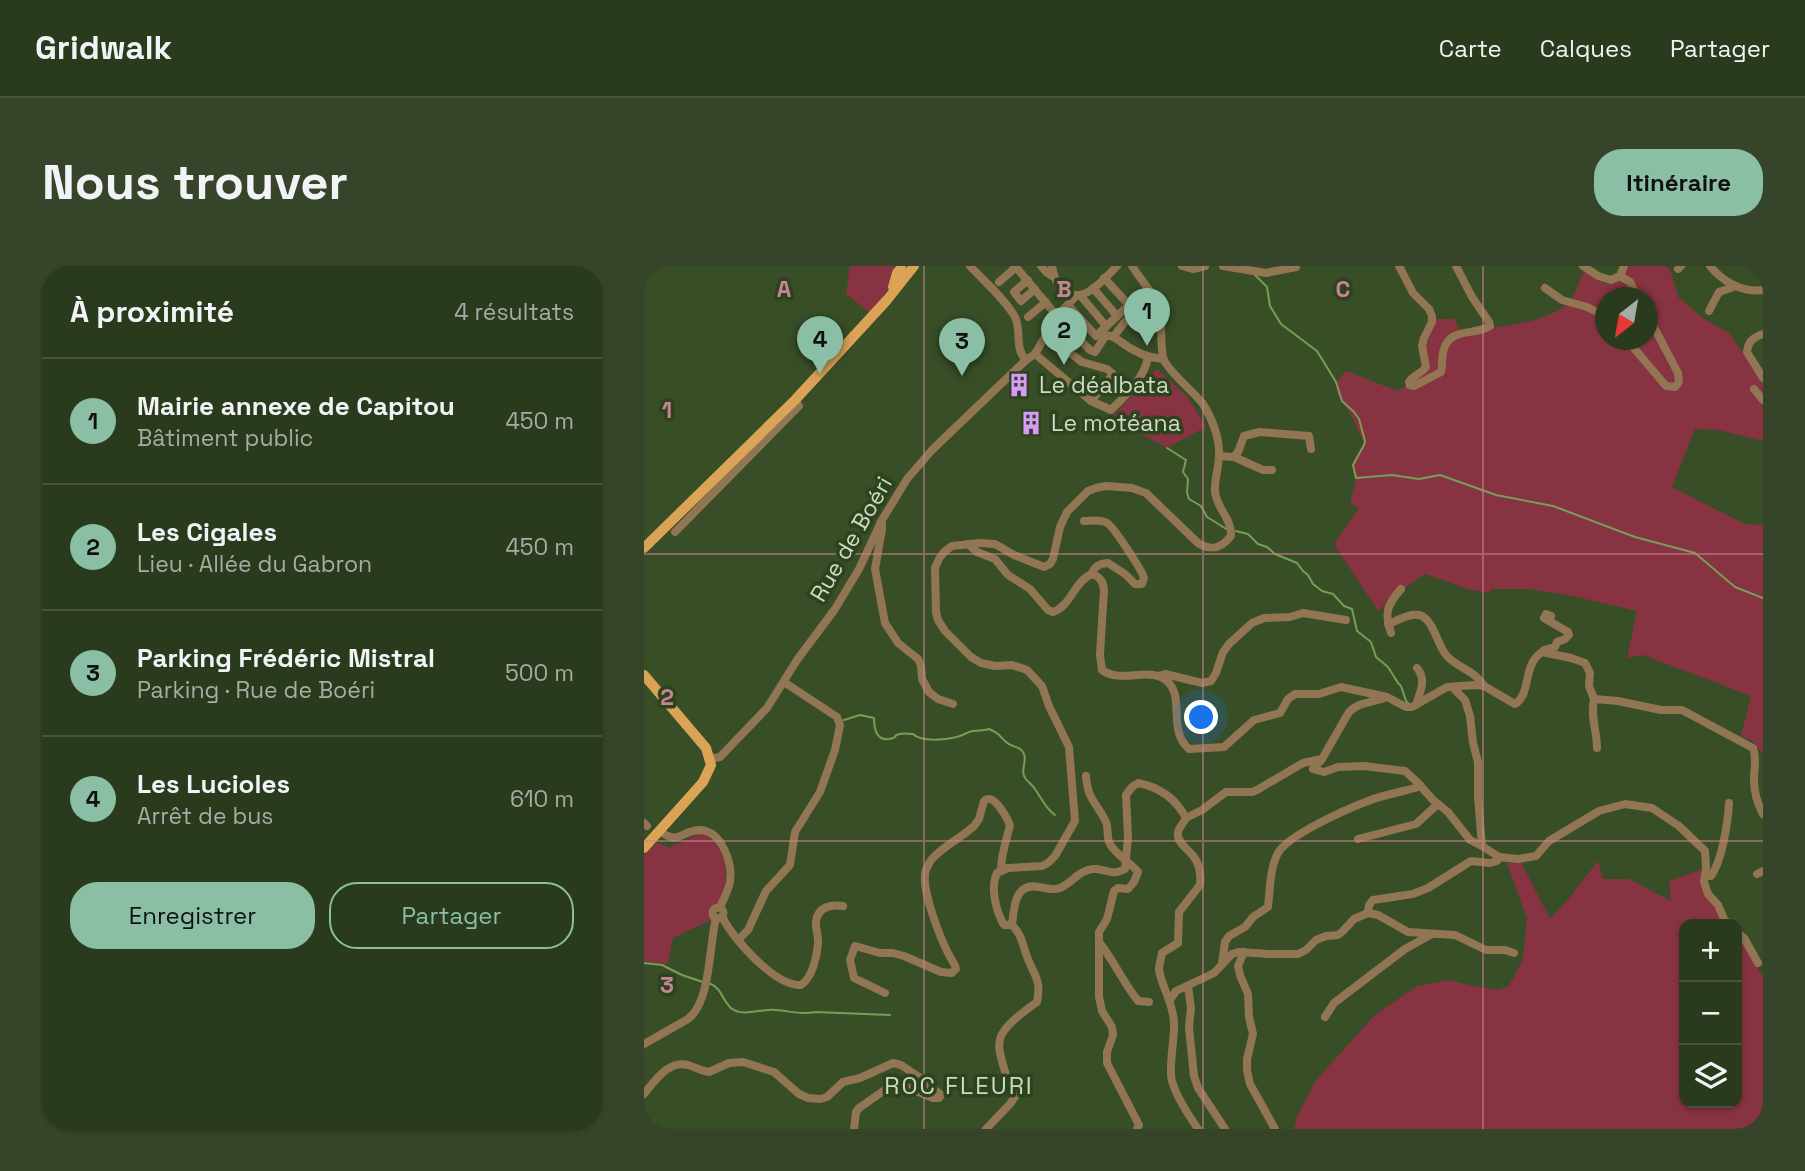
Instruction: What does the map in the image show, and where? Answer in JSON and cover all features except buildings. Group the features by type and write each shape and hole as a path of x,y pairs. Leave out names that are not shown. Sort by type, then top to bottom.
{"main road":[{"path":"644,548 795,400 887,300 897,273 906,268"},
{"path":"644,675 706,748 710,759 710,769 703,782 644,848"}],"street":[{"path":"970,266 992,288 1015,318 1018,349 1026,360"},
{"path":"1041,266 1054,277"},
{"path":"1052,266 1054,277 1061,288 1068,294 1078,296 1109,332 1148,358 1163,359"},
{"path":"1012,925 1004,925 998,914 994,883 997,873 1001,870 1048,863 1055,856 1075,821 1069,747 1042,686 1027,670 1012,665 981,663 971,657 945,631 936,612 935,568 939,559 952,547 995,544 1044,567 1053,559 1060,527 1067,512 1088,491 1106,486 1132,488 1146,493 1198,543 1207,548 1228,541 1231,536 1232,528 1220,510 1215,493 1219,456 1216,433 1204,406 1163,359 1158,304 1132,266"},
{"path":"1182,266 1193,269 1205,266"},
{"path":"1223,266 1266,273 1296,267"},
{"path":"1399,266 1413,293 1433,316 1422,346 1426,367 1410,380 1410,385 1414,386 1441,372 1443,351 1453,336 1490,326 1457,266"},
{"path":"1583,266 1611,280 1620,276 1624,266"},
{"path":"1710,266 1719,278 1736,286 1748,290 1763,290"},
{"path":"999,282 1015,267 1046,302 1096,336 1124,323 1153,297"},
{"path":"1078,296 1093,288 1113,267"},
{"path":"1620,276 1630,282 1632,287"},
{"path":"1104,278 1129,305"},
{"path":"1028,280 1014,292 1021,301 1035,289"},
{"path":"1709,311 1719,292 1736,286"},
{"path":"1061,288 1062,311 1090,350 1095,352 1118,316 1129,305 1143,305"},
{"path":"1093,288 1118,316"},
{"path":"1545,288 1562,300 1595,311"},
{"name":"Rue de Boéri","path":"710,759 720,757 767,708 859,569 880,523 907,479 932,450 1035,354 1062,311 1078,296"},
{"path":"1028,317 1046,302"},
{"path":"1763,334 1749,342 1747,352 1763,378"},
{"path":"1634,350 1666,386 1675,387 1679,382 1678,373 1658,335"},
{"path":"1069,352 1082,362 1107,369 1113,374 1091,401"},
{"path":"1035,354 1091,401 1111,410 1140,380 1148,358"},
{"path":"1754,389 1763,400"},
{"path":"675,531 799,406 795,400"},
{"path":"1234,457 1244,436 1260,432 1309,436 1311,449"},
{"path":"1219,456 1234,457 1263,470 1272,470"},
{"path":"1084,521 1101,521 1110,526 1144,578 1142,584 1135,584 1108,563 1097,566 1092,574"},
{"path":"880,523 882,529 875,569 885,622 898,643 918,659 922,679 929,692 938,699 953,704"},
{"path":"968,544 977,552 995,559 1008,575 1030,589 1048,610 1053,612 1064,606 1086,576 1092,574 1099,577 1104,590 1100,655 1102,670 1119,677 1150,674 1170,684 1174,692 1177,727 1182,741 1189,749 1224,747 1254,720 1280,713 1287,699 1295,694 1319,694 1341,687 1387,697 1406,707 1412,707 1440,690 1485,686"},
{"path":"1401,589 1387,610 1389,629 1409,616 1423,616 1430,621 1446,655 1485,686 1512,703 1518,703 1535,657 1544,650 1555,647 1557,642 1569,635 1544,618 1546,614 1551,616"},
{"path":"1158,676 1165,674 1202,683 1211,681 1228,644 1252,623 1264,618 1290,617 1303,613 1346,620"},
{"path":"1542,652 1585,663 1590,673 1589,686 1594,699 1591,714 1597,748"},
{"path":"1416,705 1423,681 1417,668"},
{"path":"739,939 748,930 766,891 790,865 795,832 823,785 840,725 835,715 784,682"},
{"path":"1452,687 1465,700 1470,716 1478,762 1482,846"},
{"path":"1387,697 1353,708 1313,769 1324,772 1338,767 1355,766 1399,770 1411,776 1448,812 1470,840 1499,858 1536,856 1549,841 1600,811 1625,804 1651,808 1695,841 1705,852 1704,882 1724,919"},
{"path":"1594,699 1618,701 1649,709 1682,710 1753,748 1756,800 1763,814"},
{"path":"1198,1129 1172,1083 1174,1019 1159,968 1162,954 1178,943 1179,912 1200,885 1199,866 1177,836 1178,831 1186,818 1226,792 1252,792 1303,763 1322,759"},
{"path":"1086,776 1091,799 1107,826 1108,842 1138,872 1128,889 1118,888 1114,891 1107,919 1099,932 1099,997 1113,1035 1107,1052 1107,1063 1139,1125 1137,1129"},
{"path":"986,1129 1016,1095 1000,1051 1000,1037 1018,1016 1037,1002 1039,992 1039,981 1026,956 1021,935 1012,925 1014,900 1024,888 1033,886 1055,890 1082,872 1094,869 1116,873 1125,869 1128,837 1126,795 1138,783 1160,790 1171,798 1186,818"},
{"path":"1222,964 1229,936 1245,927 1268,907 1275,860 1284,845 1367,801 1421,786"},
{"path":"885,993 853,978 850,960 855,946 904,956 941,972 953,972 956,969 926,892 925,871 933,858 974,826 984,801 989,799 993,799 1010,826 1003,846 1001,870"},
{"path":"1705,876 1711,876 1719,856 1729,803"},
{"path":"1358,839 1416,824 1438,804"},
{"path":"644,1044 694,1014 699,1006 719,914 730,883 730,870 720,842 711,833 696,830 675,838 660,831"},
{"path":"1368,913 1373,900 1413,894 1428,888 1471,861 1490,863 1499,858"},
{"path":"719,914 747,951 762,965 795,986 808,981 818,946 816,923 821,910 829,906 843,906"},
{"path":"1170,1000 1176,991 1214,973 1232,954 1298,954 1317,940 1338,935 1354,919 1368,913 1378,915 1408,932 1455,935 1486,950 1514,953"},
{"path":"1325,1017 1334,1003 1405,949 1432,934"},
{"path":"1742,936 1758,963"},
{"path":"1099,942 1138,1001 1149,1002"},
{"path":"1244,952 1238,966 1248,994 1253,1034 1247,1070 1250,1084 1275,1129"},
{"path":"1188,986 1191,1008 1190,1048 1194,1076 1198,1088 1225,1129"},
{"path":"644,1094 674,1065 687,1065 709,1072 729,1063 743,1062 774,1072 799,1094 808,1098 827,1097 843,1082 860,1078 893,1063 901,1065 942,1095 933,1098 904,1086 889,1087 859,1108 853,1129"}],"shaded area":[{"path":"850,266 894,266 890,286 870,313 846,294"},
{"path":"1623,266 1666,266 1670,270 1679,298 1703,318 1730,334 1754,369 1763,374 1763,441 1718,430 1695,429 1672,487 1745,524 1763,525 1763,751 1760,751 1753,741 1741,736 1751,696 1643,655 1627,658 1637,611 1530,589 1491,589 1490,593 1468,589 1425,574 1401,590 1378,611 1334,544 1359,508 1350,503 1356,480 1352,467 1364,443 1336,388 1335,383 1346,371 1398,391 1428,370 1426,346 1436,319 1455,319 1460,331 1531,321 1566,305 1584,271 1607,284 1620,276"},
{"path":"1157,369 1187,396 1206,427 1167,448 1113,416 1146,380 1145,375"},
{"path":"700,833 717,846 724,860 726,876 719,902 711,920 673,938 667,965 644,961 644,855 657,843 671,848"},
{"path":"1598,861 1603,879 1629,879 1671,901 1669,881 1703,869 1702,881 1723,919 1679,919 1679,1108 1742,1108 1742,938 1761,975 1763,974 1763,1129 1294,1129 1297,1116 1316,1080 1375,1015 1417,986 1449,980 1498,990 1509,986 1523,959 1527,919 1507,863 1521,862 1550,919"}],"waterway":[{"path":"1255,275 1267,287 1270,306 1281,324 1317,351 1336,382 1342,401 1359,419 1365,441 1353,465 1356,478 1392,475 1419,479 1440,475 1496,495 1553,506 1635,537 1695,553 1735,587 1763,598"},
{"path":"1167,448 1186,460 1183,472 1188,479 1189,499 1201,506 1207,517 1228,530"},
{"path":"1236,531 1248,534 1258,544 1297,563 1313,584 1322,591 1333,594 1344,606 1352,609 1357,631 1371,642 1376,657 1388,667 1409,704"},
{"path":"844,720 860,715 874,718 877,733 885,739 905,734 940,739 989,729 998,733 1008,744 1022,751 1025,757 1024,776 1055,815"},
{"path":"644,963 662,965 703,982"},
{"path":"709,983 717,988 731,1008 741,1012 771,1010 890,1015"}],"place":[{"name":"Mairie annexe de Capitou","path":"1147,346"},
{"name":"Les Cigales","path":"1064,365"},
{"name":"Les Lucioles","path":"820,374"},
{"name":"Parking Frédéric Mistral","path":"962,376"},
{"name":"Le déalbata","path":"1019,385"},
{"name":"Le motéana","path":"1031,423"}],"district":[{"name":"ROC FLEURI","path":"959,1085"}]}
